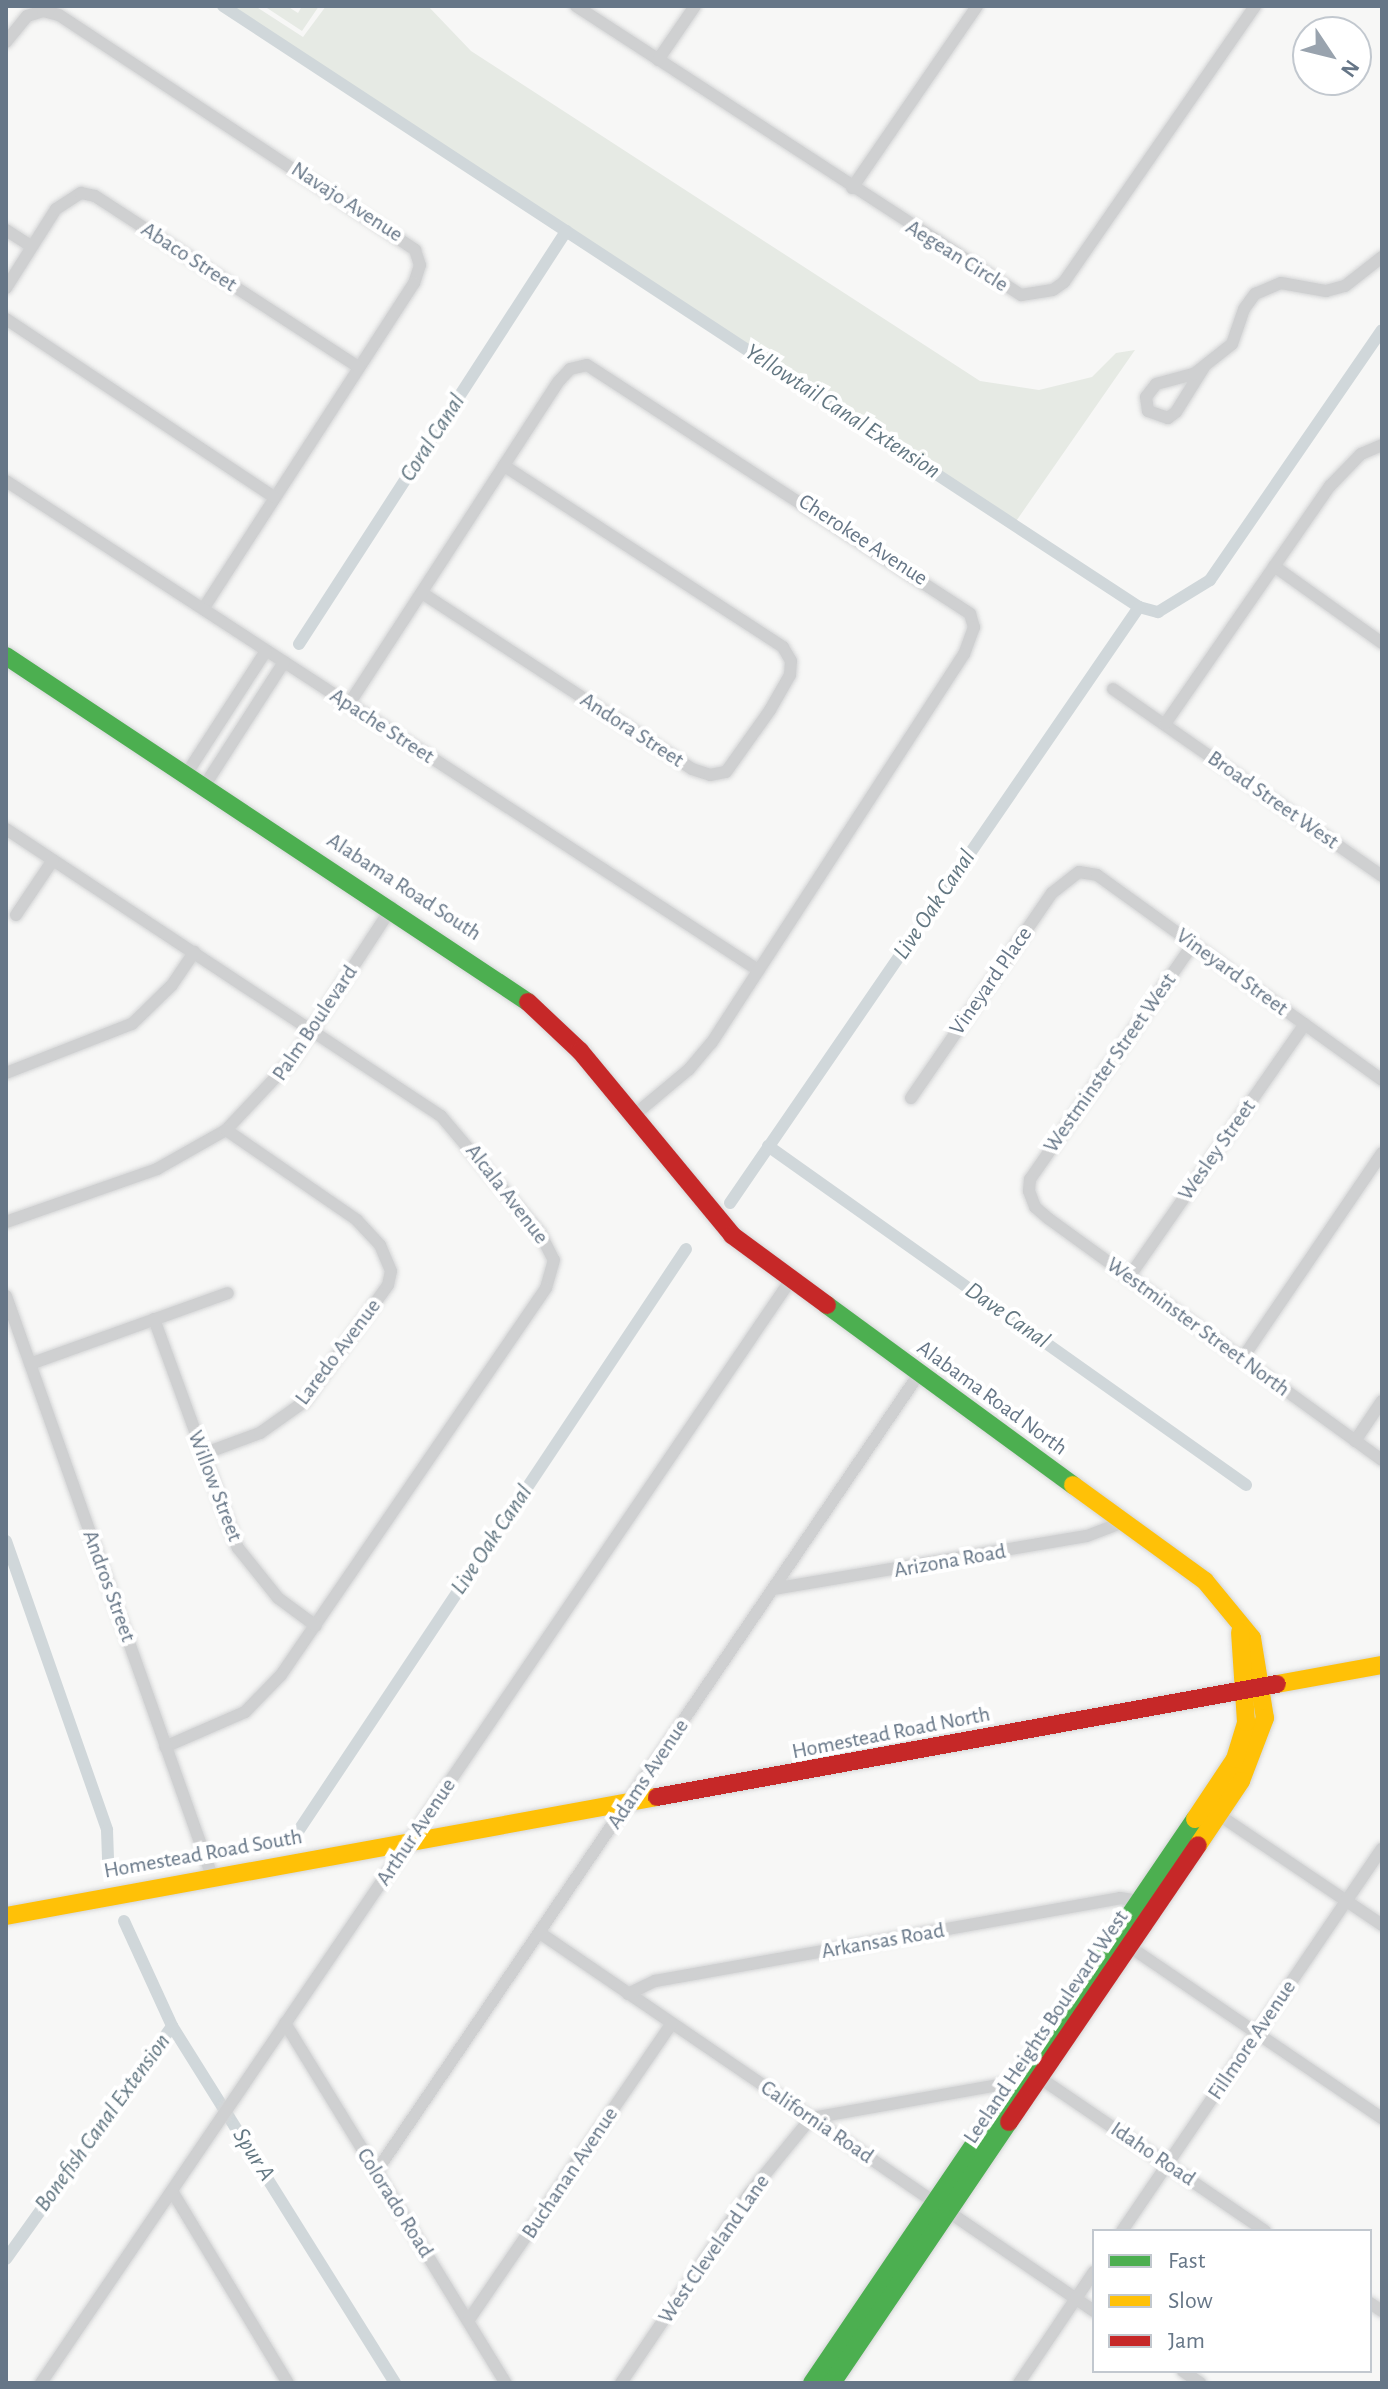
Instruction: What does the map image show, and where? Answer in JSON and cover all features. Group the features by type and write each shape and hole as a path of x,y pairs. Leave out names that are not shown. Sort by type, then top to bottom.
{"main road":[{"name":"Alabama Road South","path":"6,656 392,907 536,1005 720,1222"},
{"name":"Alabama Road North","path":"720,1222 790,1281 1210,1586 1235,1614 1255,1687"},
{"name":"Homestead Road North","path":"409,1843 1382,1665"},
{"name":"Leeland Heights Boulevard West","path":"812,2383 1040,2078 1219,1815 1261,1737 1255,1687"},
{"name":"Leeland Heights Boulevard West","path":"832,2383 942,2208 1016,2082 1235,1759 1255,1687"},
{"name":"Homestead Road South","path":"6,1916 212,1876 409,1843"}],"street":[{"name":"Aegean Circle","path":"576,6 1007,290 1021,295 1053,290 1073,270 1255,6"},
{"path":"658,60 695,6"},
{"path":"852,188 977,6"},
{"name":"Navajo Avenue","path":"6,42 27,16 43,11 59,15 406,240 420,265 414,283 203,609"},
{"name":"Abaco Street","path":"6,288 31,246 66,198 81,193 95,196 358,367"},
{"path":"6,230 31,246"},
{"path":"1204,367 1156,384 1146,397 1148,411 1168,418 1176,412 1204,367 1232,344 1244,309 1262,290 1281,283 1326,291 1345,286 1382,257"},
{"path":"6,319 274,497"},
{"name":"Cherokee Avenue","path":"349,704 559,381 570,369 587,365 970,614 974,627 964,654 700,1057 632,1117"},
{"path":"1165,724 1346,467 1382,445"},
{"name":"Andora Street","path":"422,593 692,769 710,775 726,772 754,735 790,675 791,661 783,647 504,466"},
{"name":"Apache Street","path":"6,481 758,970"},
{"path":"1274,566 1382,643"},
{"path":"187,773 266,651"},
{"path":"205,785 284,662"},
{"name":"Broad Street West","path":"1113,689 1382,876"},
{"name":"Alcala Avenue","path":"6,829 441,1116 531,1221 554,1260 546,1288 316,1626 256,1704 210,1730 165,1747"},
{"path":"16,915 53,860"},
{"name":"Vineyard Street","path":"1079,872 1097,875 1382,1080"},
{"name":"Vineyard Place","path":"911,1098 1052,893 1079,872"},
{"name":"Palm Boulevard","path":"6,1222 157,1169 226,1130 276,1081 392,907"},
{"name":"Westminster Street West","path":"1030,1183 1193,944"},
{"path":"6,1073 132,1024 163,996 194,952"},
{"name":"Wesley Street","path":"1129,1277 1305,1024"},
{"name":"Laredo Avenue","path":"203,1454 260,1433 304,1402 388,1285 391,1271 380,1245 357,1220 226,1130"},
{"path":"1242,1359 1382,1153"},
{"name":"Westminster Street North","path":"1030,1183 1035,1207 1382,1460"},
{"name":"Arthur Avenue","path":"41,2383 790,1281"},
{"path":"30,1364 228,1293"},
{"name":"Andros Street","path":"6,1296 212,1876"},
{"name":"Willow Street","path":"154,1319 203,1454 248,1565 278,1598 316,1626"},
{"name":"Adams Avenue","path":"376,2172 919,1374"},
{"path":"1355,1441 1382,1401"},
{"name":"Arizona Road","path":"773,1589 1087,1536 1124,1522"},
{"path":"1219,1815 1382,1925"},
{"name":"Fillmore Avenue","path":"1123,2229 1382,1849"},
{"name":"Arkansas Road","path":"628,1994 655,1981 1120,1898 1140,1901"},
{"name":"California Road","path":"540,1933 1092,2310"},
{"path":"1130,1947 1382,2118"},
{"name":"Colorado Road","path":"285,2023 506,2383"},
{"name":"Buchanan Avenue","path":"468,2321 671,2024"},
{"name":"Idaho Road","path":"1040,2078 1262,2229"},
{"path":"811,2118 1016,2082"},
{"name":"West Cleveland Lane","path":"621,2383 749,2194 811,2118"},
{"path":"172,2191 288,2383"},
{"path":"1019,2383 1092,2275"}],"shaded area":[{"path":"216,6 255,6 303,37 326,6 428,6 471,51 980,381 1039,390 1092,377 1116,353 1135,350 1012,527"},
{"path":"264,6 287,6 298,13 302,6 319,6 302,31"}],"waterway":[{"name":"Yellowtail Canal Extension","path":"223,6 1139,607 1158,612 1210,580 1382,330"},
{"name":"Coral Canal","path":"299,644 566,231"},
{"name":"Live Oak Canal","path":"730,1203 1139,607"},
{"name":"Dave Canal","path":"768,1146 1246,1485"},
{"name":"Live Oak Canal","path":"299,1830 686,1249"},
{"name":"Spur A","path":"6,1541 107,1830 108,1864"},
{"name":"Spur A","path":"124,1921 172,2026 395,2383"},
{"name":"Bonefish Canal Extension","path":"6,2259 172,2026"}],"traffic: fast":[{"path":"6,656 528,1002"},
{"path":"827,1305 1073,1485"},
{"path":"812,2383 1195,1819"},
{"path":"832,2383 1009,2122"}],"traffic: slow":[{"path":"1073,1485 1205,1581 1252,1638 1265,1718 1241,1781 1198,1845"},
{"path":"1195,1819 1235,1759 1246,1722 1240,1632"},
{"path":"1277,1684 1382,1665"},
{"path":"6,1916 657,1797"}],"traffic: jam":[{"path":"528,1002 580,1051 732,1235 827,1305"},
{"path":"657,1797 1277,1684"},
{"path":"1009,2122 1198,1845"}]}
